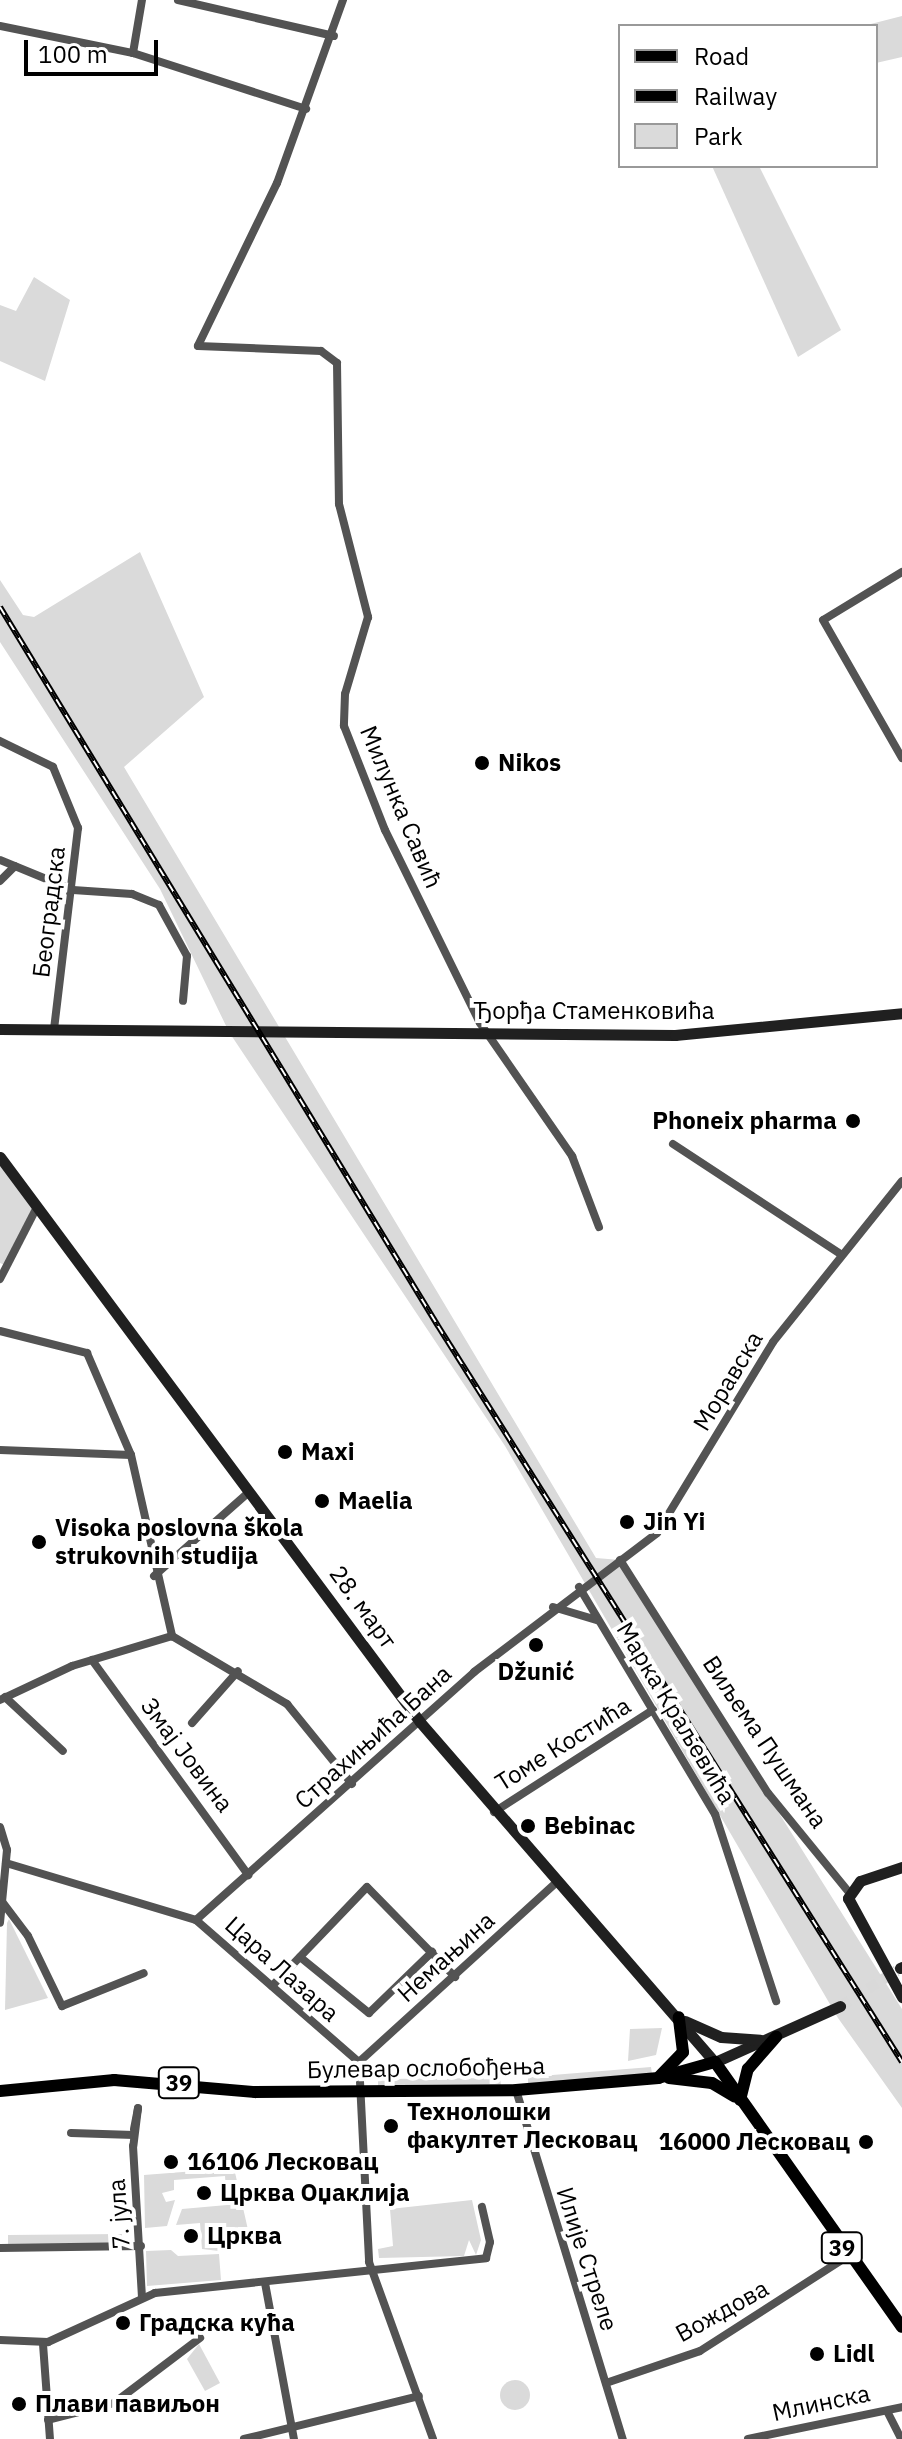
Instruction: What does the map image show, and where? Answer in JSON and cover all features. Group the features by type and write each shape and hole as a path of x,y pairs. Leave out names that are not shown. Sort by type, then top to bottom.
{"main road":[{"name":"Ђорђа Стаменковића","path":"0,1029 740,1032 902,1013"},
{"name":"28. март","path":"0,1157 420,1722 494,1812 679,2017 715,2062"},
{"path":"902,1867 848,1891 852,1913 902,1997"},
{"name":"Булевар ослобођења","path":"0,2091 133,2080 361,2093 516,2090 658,2078 715,2062 840,2006"},
{"path":"679,2017 721,2037 776,2037"},
{"path":"658,2078 683,2052 679,2017"},
{"path":"658,2078 712,2083 740,2100 748,2069 776,2037"},
{"name":"39","path":"715,2062 848,2256 902,2327"}],"street":[{"path":"133,53 142,0"},
{"path":"178,0 334,36"},
{"path":"0,26 133,53 306,109 334,36 343,0"},
{"name":"Милунка Савић","path":"306,109 198,346 332,353 342,420 335,459 339,504 368,617 345,694 344,726 385,830 485,1033 572,1156 599,1227"},
{"path":"902,572 823,620 902,758"},
{"name":"Београдска","path":"0,741 47,762 63,783 78,828 54,1029"},
{"path":"0,860 73,890 132,894 159,905 187,956 183,1001"},
{"path":"0,881 15,866"},
{"path":"673,1144 842,1255"},
{"name":"Моравска","path":"579,1587 620,1560 674,1514 746,1385 842,1255 902,1181"},
{"path":"0,1279 4,1265 37,1207"},
{"path":"0,1331 83,1349 131,1455 154,1576 172,1636"},
{"path":"0,1450 131,1455"},
{"path":"154,1576 250,1491"},
{"name":"Виљема Пушмана","path":"620,1560 768,1793 848,1891"},
{"name":"Страхињића Бана","path":"196,1920 552,1607 579,1587"},
{"name":"Марка Краљевића","path":"579,1587 715,1814 776,2001"},
{"path":"552,1607 599,1621"},
{"path":"63,1751 3,1698 92,1660 172,1636 238,1671 287,1704 352,1784"},
{"name":"Змај Јовина","path":"92,1660 248,1875"},
{"path":"192,1723 238,1671"},
{"name":"Томе Костића","path":"494,1812 653,1710"},
{"path":"0,1827 7,1850 0,1923"},
{"name":"Цара Лазара","path":"6,1863 196,1920 359,2062"},
{"name":"Немањина","path":"359,2062 558,1881"},
{"path":"272,1986 367,1887 455,1977"},
{"path":"3,1903 28,1936 62,2006 144,1973"},
{"path":"300,1957 369,2013 432,1952"},
{"path":"359,2062 371,2271 433,2439"},
{"name":"Илије Стреле","path":"516,2090 623,2439"},
{"name":"7. јула","path":"71,2133 134,2132 142,2296"},
{"path":"0,2340 43,2344 142,2296 486,2258 490,2242 482,2207"},
{"path":"0,2248 141,2246"},
{"name":"Вождова","path":"606,2383 700,2351 848,2256"},
{"path":"265,2283 294,2439"},
{"path":"48,2420 114,2403 200,2338"},
{"path":"43,2344 50,2439"},
{"path":"244,2439 419,2396"},
{"path":"896,2408 901,2439"},
{"name":"Млинска","path":"748,2439 896,2408"}],"green space":[{"path":"902,16 902,57 878,63 878,24 871,24"},
{"path":"713,168 760,168 841,330 798,357"},
{"path":"34,277 70,300 45,381 0,361 0,305 16,311"},
{"path":"140,552 204,697 124,767 596,1558 620,1560 902,2009 902,2108 838,2018 505,1446 229,1032 160,889 0,642 0,580 23,615 34,617"},
{"path":"0,1157 37,1207 7,1266 0,1263"},
{"path":"9,1919 48,1998 5,2010 7,1923"},
{"path":"662,2028 656,2055 628,2061 630,2029"},
{"path":"651,2067 652,2074 528,2084 528,2077"},
{"path":"500,2078 501,2085 378,2086 378,2079"},
{"path":"234,2168 251,2243 228,2245 244,2240 236,2232 219,2251 202,2249 200,2223 176,2225 182,2209 227,2205 225,2176 174,2180 174,2190 162,2193 166,2202 175,2200 167,2226 145,2228 144,2175"},
{"path":"472,2200 481,2240 476,2255 469,2240 464,2256 379,2258 378,2249 393,2246 390,2209"},
{"path":"122,2234 122,2245 8,2246 8,2235"},
{"path":"171,2250 178,2256 219,2254 221,2280 147,2286 146,2251"},
{"path":"199,2344 220,2383 205,2391 187,2359"},
{"path":"515,2380 521,2381 529,2389 529,2401 521,2409 515,2410 509,2409 501,2401 500,2395 501,2389 509,2381"}],"tunnel":[{"path":"840,2006 897,1970"}],"railway":[{"path":"0,607 438,1326 902,2062"}],"place":[{"name":"Nikos","path":"482,763"},
{"name":"Phoneix pharma","path":"853,1121"},
{"name":"Maxi","path":"285,1452"},
{"name":"Maelia","path":"322,1501"},
{"name":"Jin Yi","path":"627,1522"},
{"name":"Visoka poslovna škola strukovnih studija","path":"39,1542"},
{"name":"Džunić","path":"536,1645"},
{"name":"Bebinac","path":"528,1826"},
{"name":"Технолошки факултет Лесковац","path":"391,2126"},
{"name":"16000 Лесковац","path":"866,2142"},
{"name":"16106 Лесковац","path":"171,2162"},
{"name":"Црква Оџаклија","path":"204,2193"},
{"name":"Црква","path":"191,2236"},
{"name":"Градска кућа","path":"123,2323"},
{"name":"Lidl","path":"817,2354"},
{"name":"Плави павиљон","path":"19,2404"}]}
